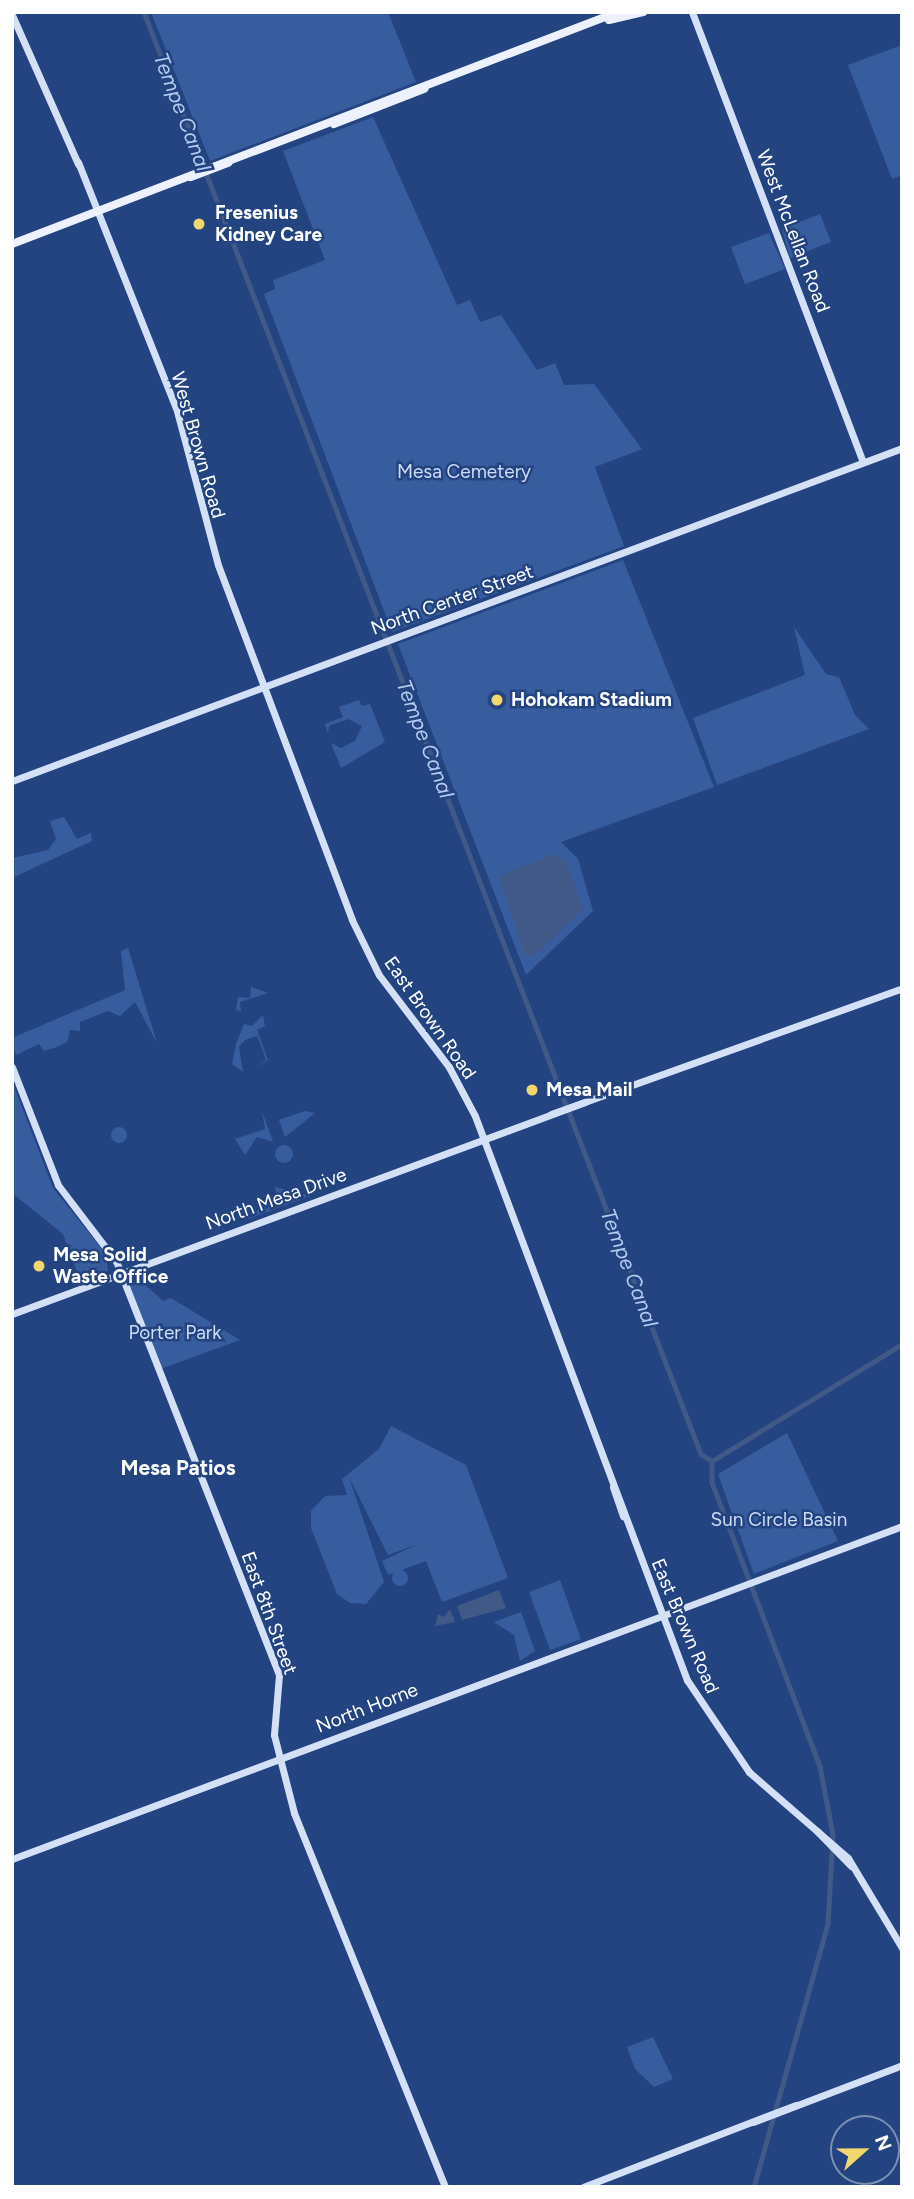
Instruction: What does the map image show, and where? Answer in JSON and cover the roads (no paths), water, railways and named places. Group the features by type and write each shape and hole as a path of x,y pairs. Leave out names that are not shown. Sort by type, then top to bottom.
{"main road":[{"path":"608,20 618,12"},
{"path":"12,244 608,20 643,12"}],"street":[{"name":"West McLellan Road","path":"692,12 863,462"},
{"name":"West Brown Road","path":"12,15 100,212 177,411 205,529 264,687"},
{"name":"North Center Street","path":"12,781 902,448"},
{"name":"East Brown Road","path":"264,687 369,958 450,1070 484,1139 623,1516 687,1680 723,1741 817,1831 839,1848 902,1948"},
{"name":"North Mesa Drive","path":"12,1314 551,1114 902,988"},
{"name":"East 8th Street","path":"12,1067 58,1185 106,1243 121,1273 279,1675 273,1725 294,1813 445,2187"},
{"name":"North Horne","path":"12,1859 902,1525"},
{"name":"East Brown Road","path":"827,1840 839,1858 851,1866"},
{"path":"583,2187 902,2065"}],"waterway":[{"name":"Tempe Canal","path":"144,12 701,1454 712,1461"},
{"path":"712,1461 902,1344"},
{"path":"712,1461 712,1482 820,1766 833,1835 828,1924 754,2187"}],"place":[{"name":"Fresenius Kidney Care","path":"199,224"},
{"name":"Hohokam Stadium","path":"497,700"},
{"name":"Mesa Mail","path":"532,1090"},
{"name":"Mesa Solid Waste Office","path":"39,1266"}],"district":[{"name":"Mesa Patios","path":"178,1468"}],"park label":[{"name":"Mesa Cemetery","path":"464,472"},
{"name":"Porter Park","path":"175,1333"},
{"name":"Sun Circle Basin","path":"779,1520"}]}
